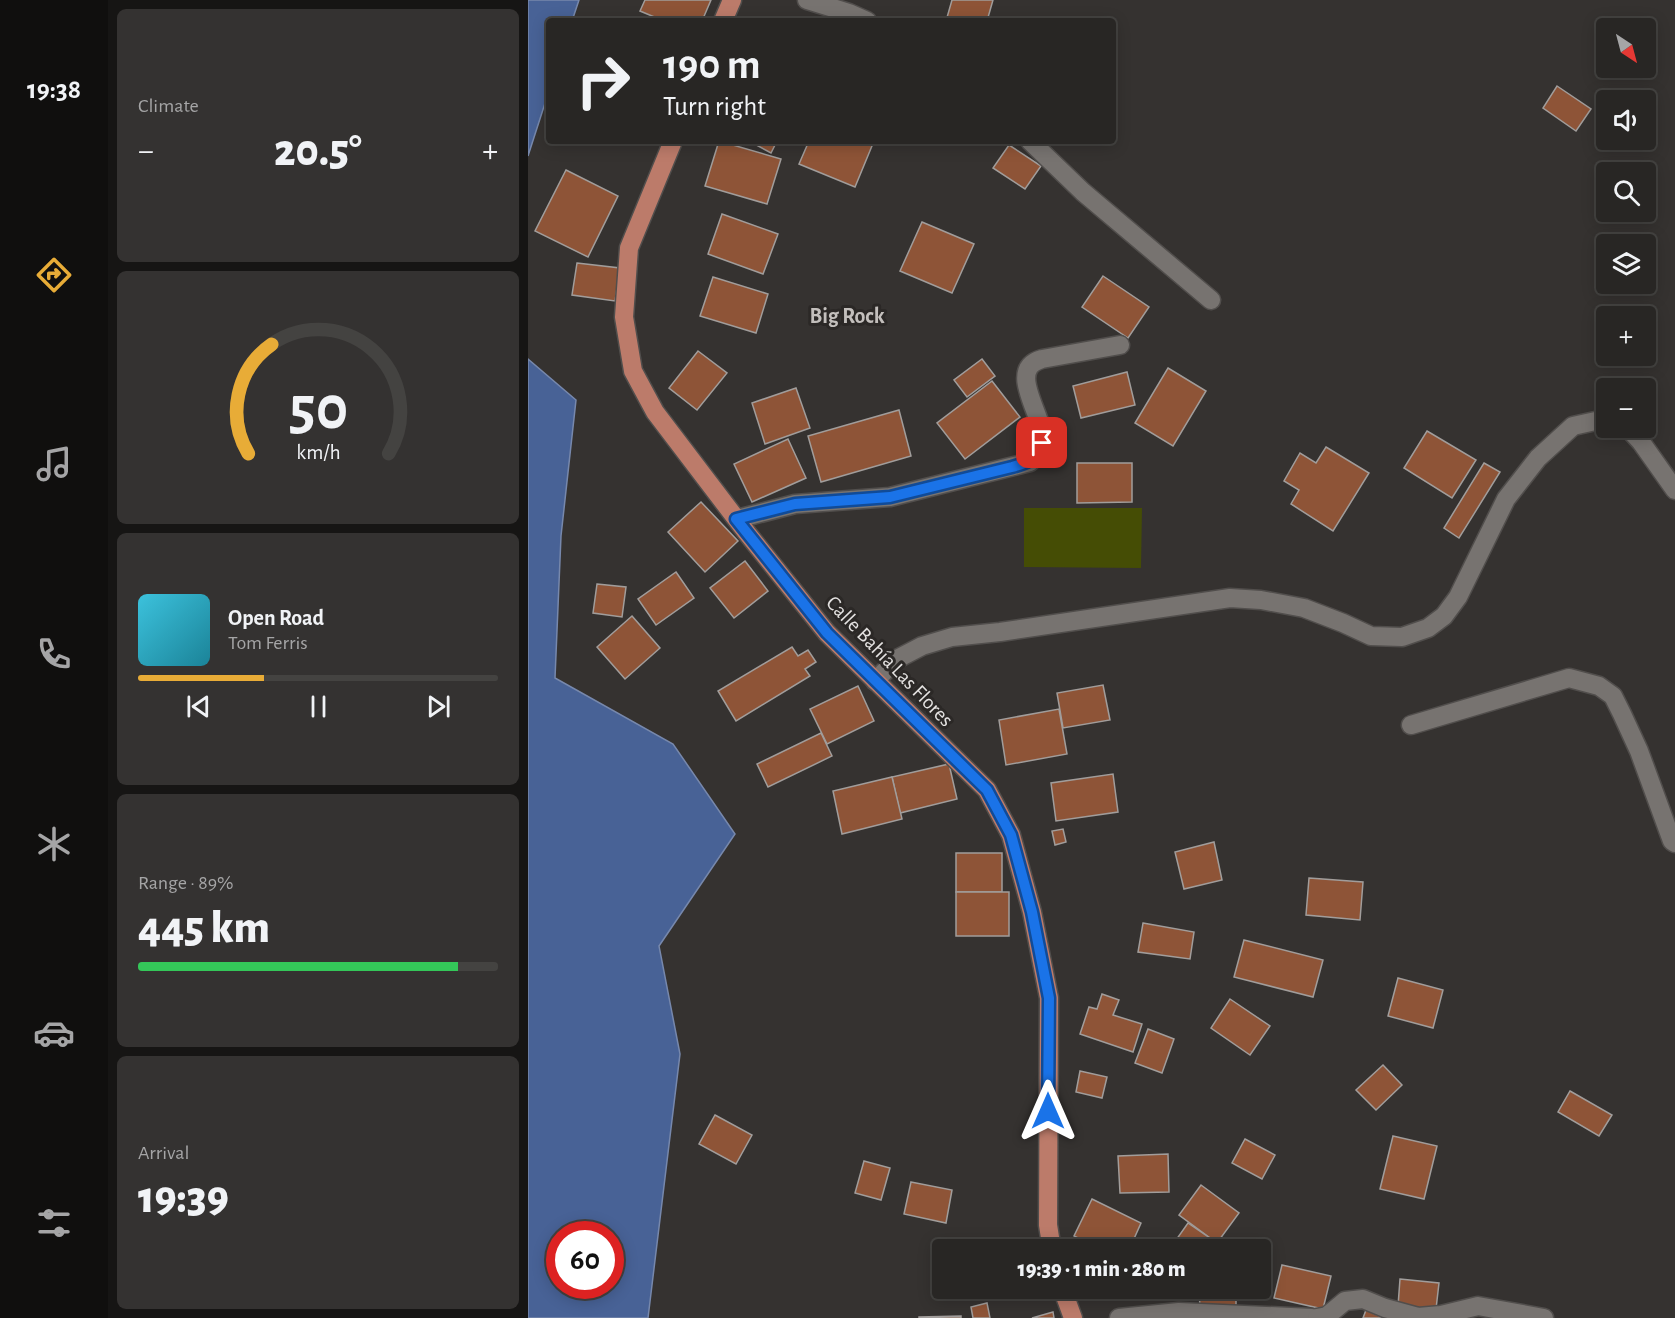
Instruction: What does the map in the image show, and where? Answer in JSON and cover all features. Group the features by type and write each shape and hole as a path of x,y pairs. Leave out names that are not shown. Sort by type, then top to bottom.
{"main road":[{"path":"724,18 732,0"},
{"name":"Calle Bahía Las Flores","path":"672,144 629,248 624,317 633,371 655,412 827,633 987,790 1011,835 1032,912 1049,998 1048,1225 1050,1239"},
{"path":"1066,1299 1073,1318"}],"street":[{"path":"807,0 860,18"},
{"path":"1033,144 1083,192 1211,300"},
{"path":"736,519 795,504 890,497 1030,462 1038,453 1042,443 1042,431 1025,380 1028,368 1035,361 1042,359 1120,345"},
{"path":"875,681 897,659 922,646 952,637 1230,598 1261,600 1304,608 1371,636 1402,637 1428,628 1444,616 1458,597 1506,499 1538,458 1573,426 1596,421"},
{"path":"1637,438 1675,490"},
{"path":"1412,725 1569,678 1599,686 1613,696 1622,714 1672,841 1675,843"},
{"path":"1317,1318 1328,1317 1345,1301 1363,1299 1418,1317 1441,1315 1478,1306 1544,1318"},
{"path":"1119,1318 1179,1312 1312,1318"}],"green space":[{"path":"1024,508 1142,508 1141,568 1024,567"}],"water":[{"path":"528,0 579,0 573,18 546,18 546,100 528,156"},
{"path":"528,359 576,400 561,536 555,678 673,744 735,834 659,946 680,1054 648,1318 528,1318"}],"building":[{"path":"645,0 711,0 703,18 657,18 640,11"},
{"path":"952,0 993,0 988,18 947,18"},
{"path":"1557,86 1591,109 1576,131 1543,108"},
{"path":"718,144 729,144 781,159 767,204 705,186"},
{"path":"754,144 776,144 771,153"},
{"path":"808,144 873,144 855,187 799,164"},
{"path":"1009,145 1041,166 1025,189 993,168"},
{"path":"566,170 618,196 588,257 535,231"},
{"path":"722,214 778,234 763,274 708,254"},
{"path":"922,222 974,244 952,293 900,271"},
{"path":"577,263 620,268 615,301 572,295"},
{"path":"1103,276 1149,307 1128,338 1082,307"},
{"path":"713,277 768,294 756,333 700,316"},
{"path":"698,351 727,373 697,410 669,388"},
{"path":"982,359 995,376 967,397 954,380"},
{"path":"1168,368 1206,391 1173,446 1135,423"},
{"path":"1127,372 1135,405 1081,418 1073,386"},
{"path":"992,381 1020,417 965,459 937,423"},
{"path":"796,388 810,428 765,444 752,403"},
{"path":"899,410 911,456 821,482 808,436"},
{"path":"1427,431 1476,460 1452,498 1404,468"},
{"path":"788,439 806,478 752,502 734,464"},
{"path":"1326,447 1369,473 1333,531 1291,504 1299,490 1284,481 1300,453 1316,463"},
{"path":"1077,463 1132,463 1132,502 1077,503"},
{"path":"1484,463 1500,472 1459,538 1444,528"},
{"path":"701,502 738,541 705,572 668,532"},
{"path":"745,561 768,591 734,618 710,588"},
{"path":"676,572 694,598 656,625 638,599"},
{"path":"597,584 626,587 622,617 593,613"},
{"path":"632,616 660,648 625,679 597,647"},
{"path":"792,647 798,656 808,650 816,662 805,669 810,676 736,721 718,691"},
{"path":"1103,685 1110,720 1063,728 1057,693"},
{"path":"858,686 874,721 827,744 810,709"},
{"path":"1059,709 1067,754 1006,765 999,720"},
{"path":"821,733 832,756 768,787 757,764"},
{"path":"949,764 957,799 900,813 892,777"},
{"path":"1113,774 1118,812 1056,821 1051,783"},
{"path":"892,777 902,819 842,834 833,791"},
{"path":"1063,829 1066,842 1055,845 1052,831"},
{"path":"1214,842 1222,880 1184,889 1175,852"},
{"path":"956,853 1002,853 1002,892 956,892"},
{"path":"1309,878 1363,882 1360,920 1306,915"},
{"path":"956,892 1009,892 1009,936 956,936"},
{"path":"1143,923 1194,932 1190,959 1138,952"},
{"path":"1244,940 1323,960 1313,997 1234,977"},
{"path":"1398,978 1443,990 1433,1028 1388,1016"},
{"path":"1102,994 1119,1000 1113,1015 1142,1024 1133,1052 1080,1034 1089,1007 1097,1009"},
{"path":"1230,999 1270,1026 1250,1055 1211,1028"},
{"path":"1148,1029 1174,1039 1162,1073 1135,1063"},
{"path":"1383,1065 1402,1085 1376,1110 1356,1090"},
{"path":"1080,1071 1107,1077 1102,1098 1076,1092"},
{"path":"1570,1091 1612,1115 1599,1136 1558,1112"},
{"path":"715,1115 752,1135 736,1164 699,1144"},
{"path":"1393,1136 1437,1146 1424,1199 1380,1189"},
{"path":"1245,1139 1275,1155 1262,1179 1232,1163"},
{"path":"1168,1154 1169,1192 1120,1193 1118,1156"},
{"path":"864,1161 890,1168 881,1200 855,1193"},
{"path":"911,1182 952,1190 946,1223 904,1214"},
{"path":"1201,1185 1239,1213 1220,1239 1212,1239 1179,1215"},
{"path":"1092,1199 1141,1223 1134,1239 1080,1239 1074,1236"},
{"path":"1188,1223 1211,1239 1177,1239"},
{"path":"1282,1265 1331,1276 1323,1309 1274,1298"},
{"path":"1400,1279 1439,1283 1436,1309 1398,1306"},
{"path":"1200,1299 1236,1299 1236,1306 1200,1308"},
{"path":"987,1303 990,1318 973,1318 971,1307"},
{"path":"1366,1310 1384,1318 1363,1318"},
{"path":"1053,1312 1054,1318 1032,1318"},
{"path":"961,1316 961,1318 919,1318 919,1317"}],"district":[{"name":"Big Rock","path":"847,315"}],"route":[{"path":"1042,443 1038,453 1030,462 1012,467 890,497 795,504 736,519 827,633 987,790 1011,835 1032,912 1049,998 1048,1111"}]}
